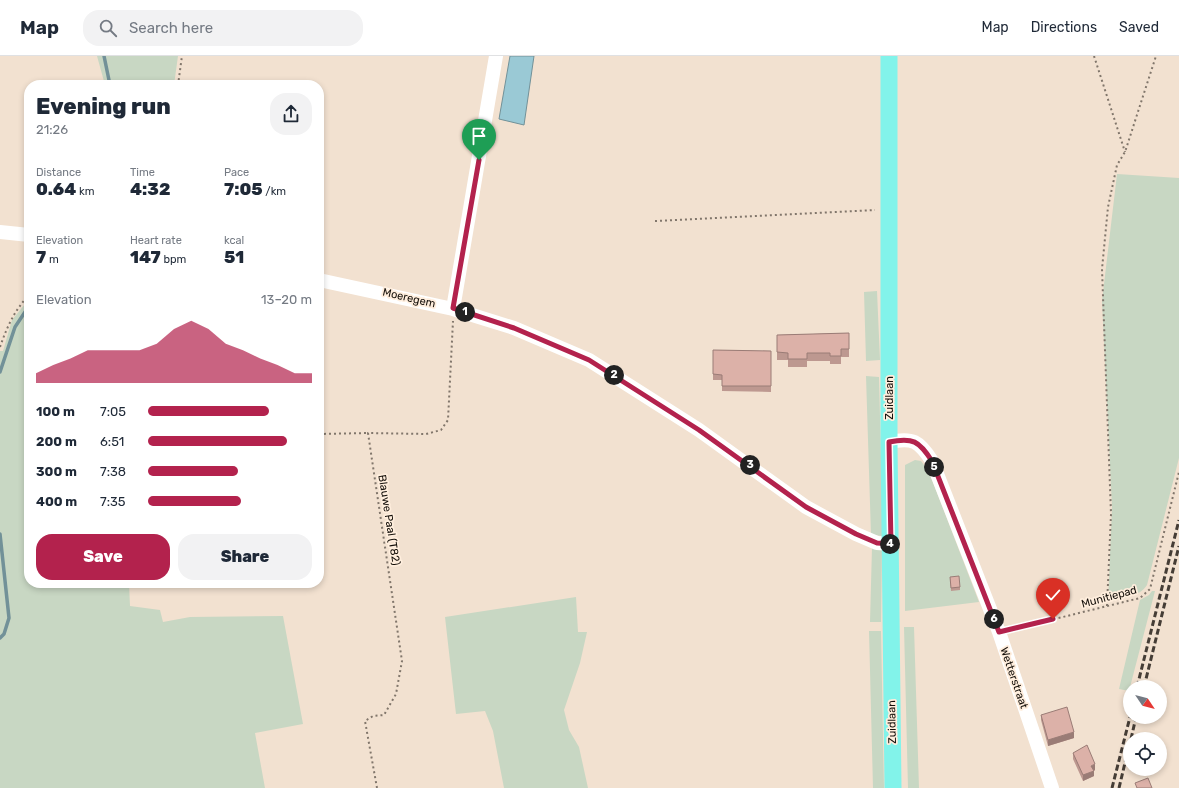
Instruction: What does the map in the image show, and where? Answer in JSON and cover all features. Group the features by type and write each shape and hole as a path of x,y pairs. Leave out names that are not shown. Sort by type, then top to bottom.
{"main road":[{"name":"Zuidlaan","path":"889,56 889,442 893,788"}],"street":[{"path":"453,308 496,56"},
{"path":"0,232 24,234"},
{"name":"Moeregem","path":"324,281 453,308 514,328 589,360 699,430 806,507 856,534 877,543 891,544"},
{"name":"Wetterstraat","path":"889,442 913,440 923,448 932,461 999,632 1052,788"}],"path":[{"path":"179,80 182,56"},
{"path":"1094,56 1125,152"},
{"path":"1107,606 1111,514 1102,268 1108,207 1117,165 1125,152 1156,56"},
{"path":"655,221 889,209"},
{"path":"0,347 8,323 24,301"},
{"path":"324,434 426,434 441,430 448,420 453,308"},
{"name":"Blauwe Paal (T82)","path":"368,433 402,661 396,694 384,715 373,716 365,721 377,788"},
{"name":"Munitiepad","path":"999,632 1140,598 1150,589 1179,472"}],"green space":[{"path":"97,56 178,56 175,80 104,80"},
{"path":"1117,174 1179,178 1179,458 1147,585 1135,595 1108,602 1112,507 1102,301"},
{"path":"877,291 880,360 866,361 864,292"},
{"path":"24,305 24,588 129,588 130,606 160,610 163,622 190,617 283,616 303,724 255,733 265,788 0,788 0,351 3,351 12,320"},
{"path":"866,376 879,377 883,536 871,535"},
{"path":"915,460 921,461 929,472 979,602 905,611 905,465"},
{"path":"872,547 882,548 881,622 870,622"},
{"path":"1152,591 1155,591 1132,680 1123,680 1123,690 1119,689 1140,600 1149,595"},
{"path":"576,597 578,632 587,632 580,663 564,710 569,730 579,747 588,788 504,788 493,731 485,711 456,714 445,617"},
{"path":"904,627 914,627 919,788 908,788"},
{"path":"869,631 881,631 884,788 873,788"}],"water":[{"path":"510,56 534,56 524,125 499,119"}],"building":[{"path":"849,333 849,349 841,349 841,356 830,356 830,353 807,353 807,359 788,359 788,353 777,352 777,335"},
{"path":"713,350 771,351 771,386 722,386 722,375 713,374"},
{"path":"959,576 960,587 951,588 950,577"},
{"path":"1067,707 1074,732 1048,740 1041,715"},
{"path":"1087,745 1095,764 1091,766 1094,771 1083,775 1073,753"},
{"path":"1148,778 1152,788 1137,788 1135,783"}],"waterway":[{"path":"104,56 109,80"},
{"path":"0,372 15,327 24,314"},
{"path":"0,534 9,618 4,634 0,638"}],"railway":[{"path":"1139,680 1179,520"},
{"path":"1146,680 1179,546"},
{"path":"1112,788 1128,724"},
{"path":"1133,732 1134,724"},
{"path":"1119,788 1123,771"}],"route":[{"path":"479,160 453,308 514,328 589,360 699,430 806,507 856,534 877,543 891,544 889,442 913,440 923,448 932,461 999,632 1053,619"}]}
